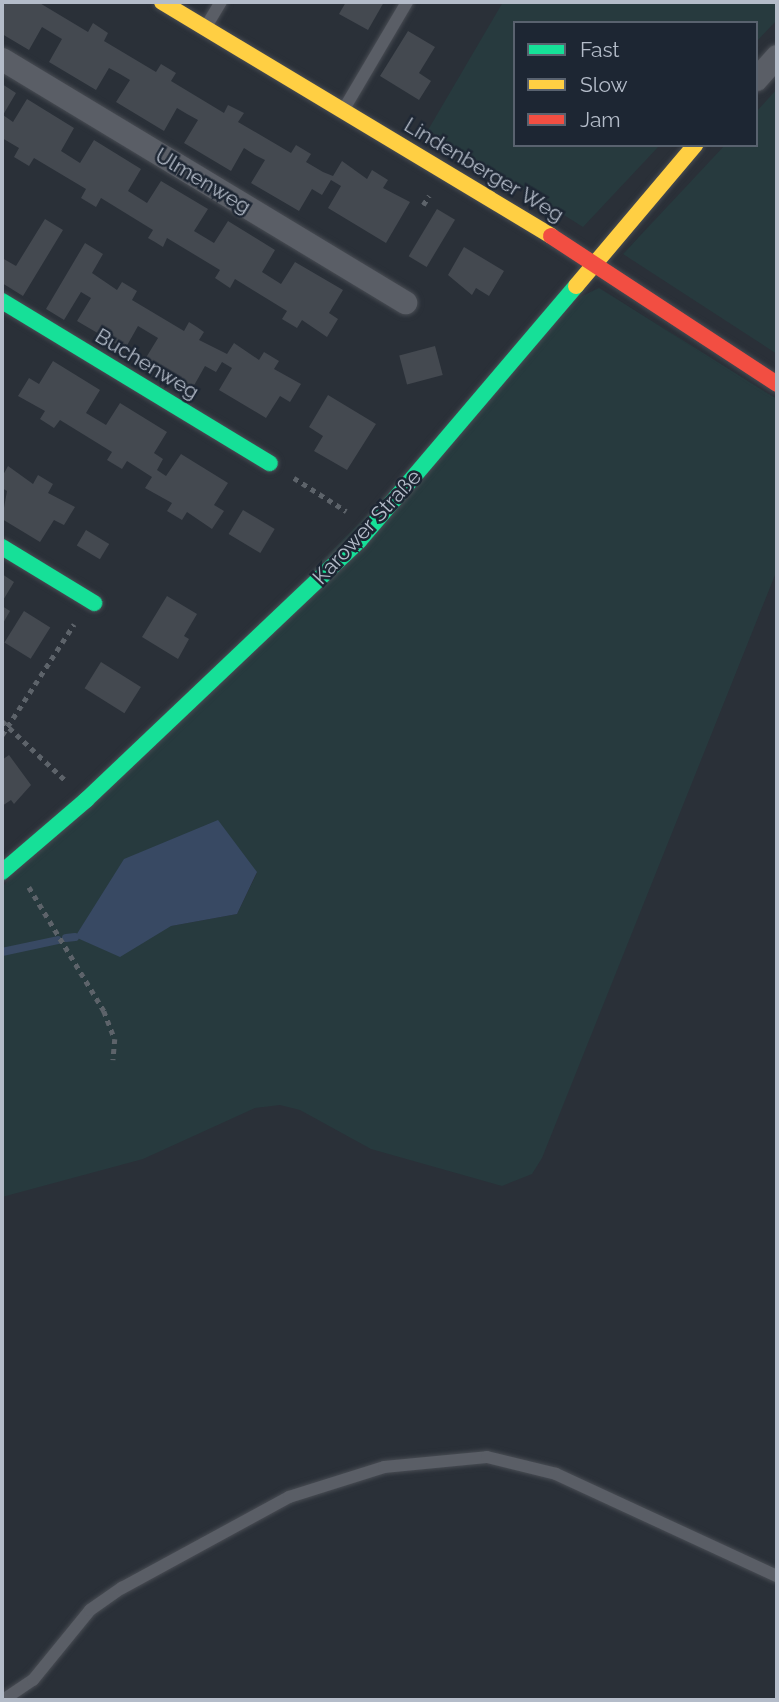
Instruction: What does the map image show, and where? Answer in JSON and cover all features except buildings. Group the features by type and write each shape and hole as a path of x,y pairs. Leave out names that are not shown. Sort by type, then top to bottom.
{"street":[{"name":"Lindenberger Weg","path":"162,2 595,262 777,384"},
{"path":"758,77 777,56"},
{"name":"Ulmenweg","path":"2,59 405,302"},
{"name":"Karower Straße","path":"8,867 86,800 371,527 693,147"},
{"name":"Buchenweg","path":"2,301 270,463"},
{"path":"2,547 94,603"}],"lane":[{"path":"205,27 221,2"},
{"path":"344,109 407,2"},
{"path":"4,1700 33,1680 90,1610 122,1588 289,1497 333,1479 384,1466 487,1457 556,1474 777,1576"}],"path":[{"path":"424,205 431,192"},
{"path":"270,463 371,527"},
{"path":"2,735 10,729 75,623 94,603"},
{"path":"2,721 86,800"},
{"path":"8,867 104,1011 114,1039 113,1060"}],"green space":[{"path":"503,2 777,2 777,20 758,40 758,21 513,21 513,147 658,147 583,227 428,130"},
{"path":"777,89 777,354 623,254 723,147 758,147 758,110"},
{"path":"599,288 777,399 777,570 542,1158 532,1174 502,1186 371,1149 300,1110 280,1105 255,1108 143,1159 2,1197 2,887 582,296","holes":["257,873 237,914 171,926"]}],"water":[{"path":"218,820 257,872 237,914 171,926 120,957 75,937 124,859"}],"waterway":[{"path":"66,938 75,937"},
{"path":"2,952 58,940"}],"traffic: fast":[{"path":"2,872 86,800 359,541 576,286"},
{"path":"2,301 270,463"},
{"path":"2,547 94,603"}],"traffic: slow":[{"path":"162,2 551,236"},
{"path":"576,286 693,147"}],"traffic: jam":[{"path":"551,236 777,384"}]}
